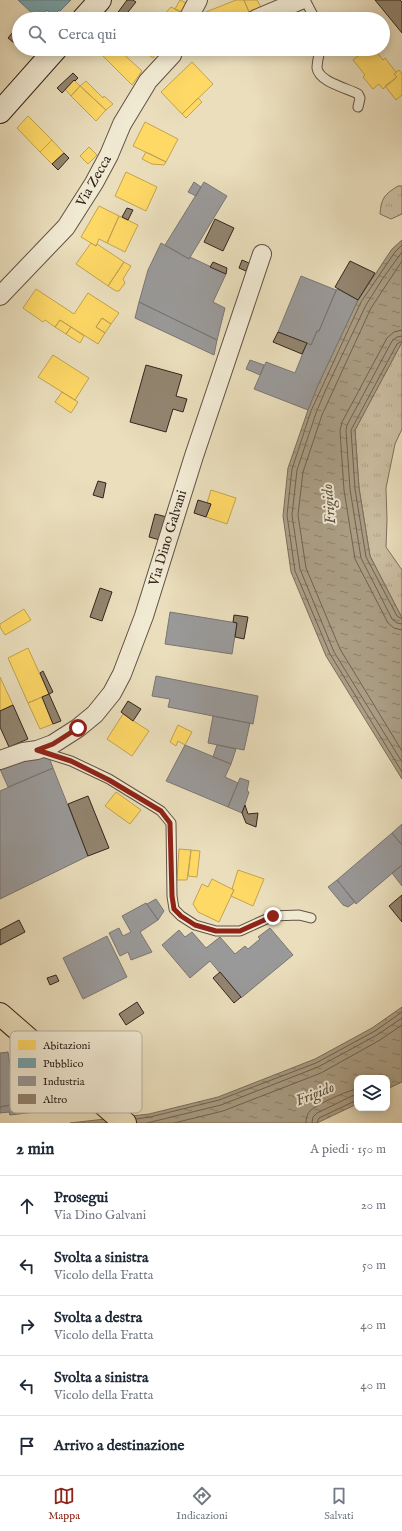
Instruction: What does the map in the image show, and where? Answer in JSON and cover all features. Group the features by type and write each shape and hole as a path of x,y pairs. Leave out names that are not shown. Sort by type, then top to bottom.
{"main road":[{"path":"0,1014 19,1031"},
{"path":"114,1113 125,1123"}],"street":[{"path":"89,12 100,0"},
{"path":"192,12 198,0"},
{"path":"273,12 301,0"},
{"path":"0,112 50,56"},
{"name":"Via Zecca","path":"0,296 66,227 94,183 109,156 122,124 148,81 172,56"},
{"name":"Via Dino Galvani","path":"0,760 53,744 72,732 95,714 112,693 122,674 142,622 194,456 262,254"}],"lane":[{"path":"305,0 311,12"},
{"path":"319,56 317,67 321,75 333,83 358,94 360,98 358,107"},
{"path":"37,750 78,764 109,780 161,811 170,823 172,896 174,909 181,916 195,925 216,931 240,931 273,916 298,915 311,918"}],"green space":[{"path":"398,186 402,186 402,214 391,219 380,214 381,204 384,197"},
{"path":"402,342 402,429 395,444 386,488 386,547 402,570 402,618 370,556 359,488 355,430"}],"water":[{"name":"Frigido","path":"402,240 402,342 355,430 359,488 370,556 402,618 402,779 326,656 291,572 283,516 288,468 318,385 358,300 392,249"},
{"name":"Frigido","path":"402,1007 402,1082 390,1088 390,1075 354,1075 354,1105 317,1123 70,1123 149,1114 218,1097 315,1059 372,1028"}],"building: Abitazioni":[{"path":"180,0 188,4 184,12 175,9"},
{"path":"236,0 244,0 249,12 206,12"},
{"path":"244,0 257,0 261,7 249,12"},
{"path":"171,7 181,12 167,12"},
{"path":"103,56 126,56 142,71 132,85"},
{"path":"358,56 380,56 383,60 385,58 396,72 394,74 397,77 383,89 379,84 373,89 363,77 365,75 353,60"},
{"path":"192,62 213,84 182,114 161,92"},
{"path":"399,70 402,74 402,95 396,100 385,86 397,77 394,74"},
{"path":"74,80 80,86 71,96 65,89"},
{"path":"86,81 103,98 104,96 113,104 106,110 80,86"},
{"path":"80,86 106,110 96,121 71,96"},
{"path":"198,98 202,102 186,118 182,114"},
{"path":"28,116 52,140 40,152 17,128"},
{"path":"145,122 178,139 166,162 133,146"},
{"path":"52,140 64,153 52,164 40,152"},
{"path":"89,147 97,155 88,164 80,156"},
{"path":"146,152 166,162 164,165 152,164 142,159"},
{"path":"126,172 157,187 146,211 115,196"},
{"path":"99,206 119,216 107,243 99,239 96,246 81,237"},
{"path":"119,216 138,225 125,252 107,243"},
{"path":"91,243 96,246 97,244 124,262 108,286 76,264"},
{"path":"124,262 131,266 123,279 125,283 119,291 116,291 108,286"},
{"path":"36,289 74,314 88,293 119,313 111,324 102,318 96,327 105,333 98,344 60,320 55,327 45,320 43,322 23,308"},
{"path":"102,318 111,324 105,333 96,327"},
{"path":"60,320 71,327 66,334 55,327"},
{"path":"71,327 84,336 80,343 66,334"},
{"path":"53,355 89,378 75,400 38,377"},
{"path":"62,392 78,402 71,413 55,402"},
{"path":"211,490 236,498 227,524 206,517 211,504 207,503"},
{"path":"24,609 31,620 5,635 0,627 0,624"},
{"path":"28,648 49,694 28,703 8,658"},
{"path":"0,677 13,705 0,711"},
{"path":"42,697 53,724 40,729 28,703"},
{"path":"123,714 149,731 132,756 107,739"},
{"path":"178,725 192,732 185,745 178,741 176,746 170,742"},
{"path":"116,792 141,810 130,824 105,806"},
{"path":"179,849 191,850 187,880 177,880"},
{"path":"191,850 200,851 197,877 188,876"},
{"path":"238,870 264,879 253,906 231,896 234,890 232,889"},
{"path":"212,879 234,890 219,922 198,912 193,904 202,884 208,887"}],"building: Pubblico":[{"path":"18,0 71,0 57,12 49,12 47,10 45,12 31,12"}],"building: Industria":[{"path":"194,182 201,187 196,196 188,192"},
{"path":"204,182 227,196 189,259 165,245"},
{"path":"161,243 189,259 190,257 226,274 213,302 225,308 217,340 139,302 148,270"},
{"path":"301,276 336,290 319,331 317,331 311,345 278,332"},
{"path":"337,289 358,300 318,385 308,410 254,389 266,362 295,373 307,343 311,345 317,331 319,331"},
{"path":"139,302 217,340 214,355 135,318"},
{"path":"250,360 264,365 260,375 246,369"},
{"path":"170,612 237,623 232,654 165,644"},
{"path":"156,676 258,696 253,724 168,707 170,699 152,696"},
{"path":"213,716 250,723 244,750 208,743"},
{"path":"185,745 231,764 225,777 238,783 228,807 166,781"},
{"path":"217,745 236,749 231,764 213,757"},
{"path":"33,757 49,757 53,768 8,787 0,769"},
{"path":"53,768 88,856 0,899 0,791"},
{"path":"240,778 249,781 247,791 249,792 242,813 228,807"},
{"path":"402,824 402,845 392,833"},
{"path":"392,833 402,845 402,865 356,904 337,880"},
{"path":"402,865 402,886 392,873"},
{"path":"337,880 355,902 348,907 343,905 328,887"},
{"path":"156,899 164,911 158,920 147,904"},
{"path":"146,903 158,920 140,932 152,952 131,960 128,952 120,956 109,933 119,928 123,936 131,932 122,916"},
{"path":"270,928 293,955 241,998 210,961 190,978 162,945 179,930 185,937 192,932 206,948 220,937 235,954 245,946 248,949 260,939 258,937"},
{"path":"107,936 127,977 83,999 63,958"},
{"path":"8,1052 10,1065 10,1105 0,1107 0,1053"},
{"path":"10,1105 10,1113 27,1113 10,1115 9,1112 0,1113 0,1107"}],"building: Altro":[{"path":"127,0 133,0 136,2 128,12 118,12"},
{"path":"375,0 400,0 402,2 402,33 390,18 390,12 385,12"},
{"path":"12,33 12,41 8,38"},
{"path":"73,73 78,78 75,81 74,80 62,93 57,88"},
{"path":"64,153 69,158 58,170 52,164"},
{"path":"127,208 133,210 128,220 122,217"},
{"path":"215,219 234,228 223,251 204,242"},
{"path":"242,260 249,263 246,271 239,268"},
{"path":"350,261 375,273 358,300 335,287"},
{"path":"213,262 227,268 226,274 210,267"},
{"path":"278,332 307,343 302,354 273,342"},
{"path":"146,365 182,375 176,396 187,399 183,412 173,409 166,432 130,422"},
{"path":"98,481 106,483 103,498 93,495"},
{"path":"198,500 211,504 206,517 194,513"},
{"path":"155,514 167,517 160,540 149,537"},
{"path":"100,588 112,592 102,621 90,617"},
{"path":"234,615 248,617 244,639 235,637 237,623 233,622"},
{"path":"43,671 53,692 49,694 40,673"},
{"path":"49,694 61,721 53,724 42,697"},
{"path":"128,701 141,709 133,721 121,712"},
{"path":"13,705 28,739 9,747 0,727 0,711"},
{"path":"88,796 109,848 88,856 68,804"},
{"path":"245,805 248,814 258,813 256,827 246,823 242,813"},
{"path":"402,895 402,922 389,906"},
{"path":"19,920 25,932 0,945 0,930"},
{"path":"220,972 241,997 234,1003 213,978"},
{"path":"56,975 59,981 50,985 47,978"},
{"path":"137,1002 144,1013 126,1025 119,1014"}],"route":[{"path":"78,728 53,744 37,750 71,761 109,780 161,811 170,823 172,896 174,909 181,916 195,925 216,931 240,931 273,916"}]}
